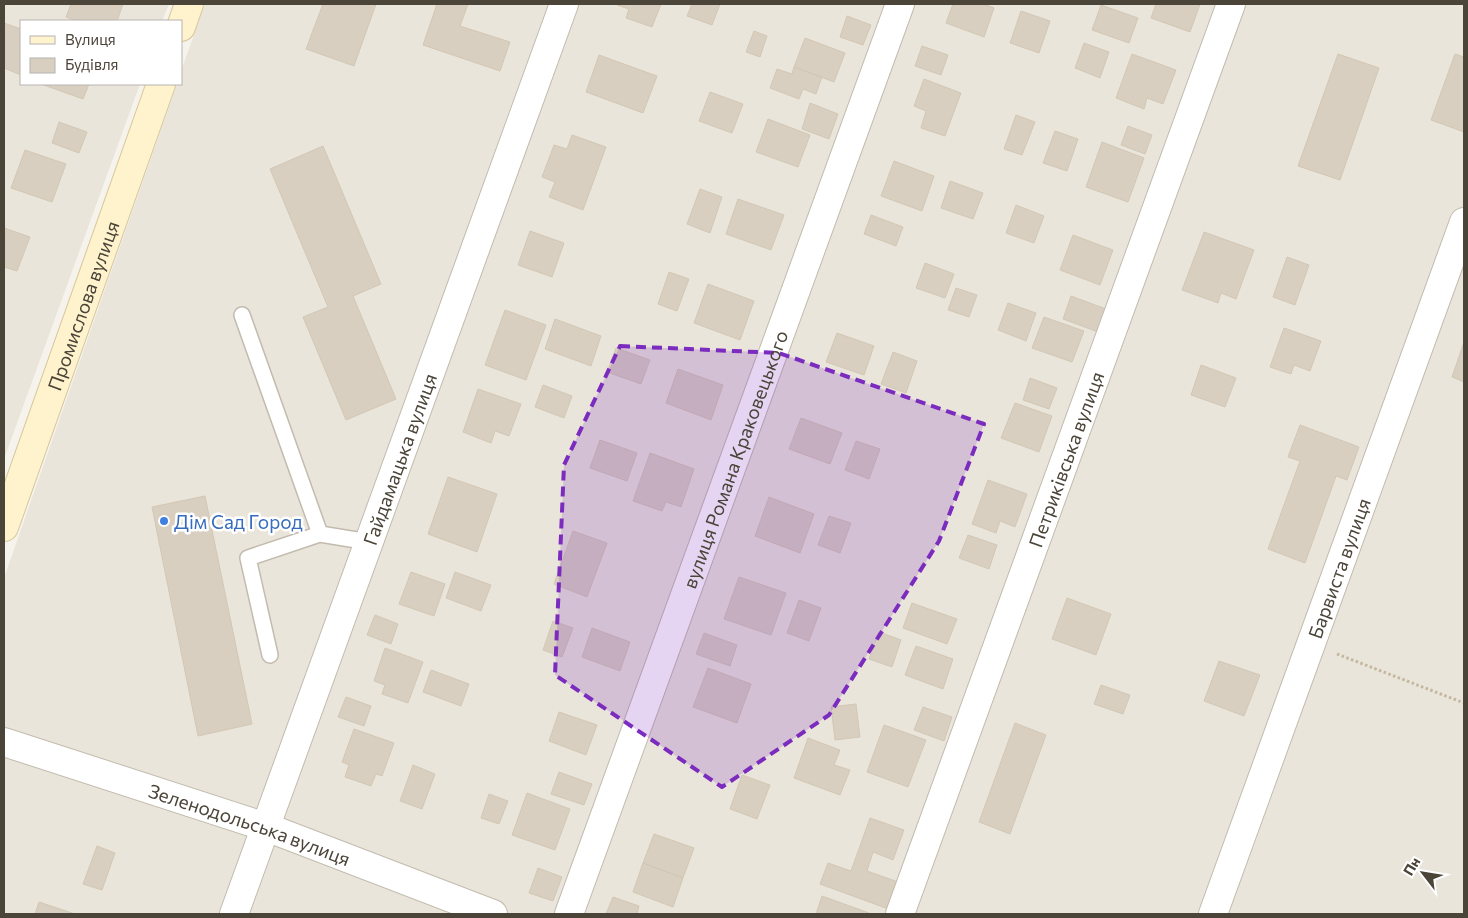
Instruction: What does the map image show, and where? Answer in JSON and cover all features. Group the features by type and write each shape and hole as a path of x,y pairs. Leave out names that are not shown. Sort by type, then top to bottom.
{"street":[{"path":"182,24 189,4"},
{"name":"Гайдамацька вулиця","path":"234,914 564,4"},
{"name":"вулиця Романа Краковецького","path":"569,914 900,4"},
{"name":"Петриківська вулиця","path":"900,914 1231,4"},
{"name":"Промислова вулиця","path":"4,527 161,85"},
{"name":"Барвиста вулиця","path":"1213,914 1464,222"},
{"name":"Зеленодольська вулиця","path":"4,742 266,827 492,914"}],"lane":[{"path":"242,315 320,534"},
{"path":"270,654 248,558 320,534 369,542"}],"path":[{"path":"1311,644 1464,703"}],"highlighted area":[{"path":"620,346 779,353 984,424 939,541 829,715 722,787 555,675 564,465"}],"shaded area":[{"path":"4,4 169,4 162,20 20,20 20,85 140,85 4,459"},
{"path":"205,4 1464,4 1464,914 4,914 4,578 177,85 182,85 182,68"}],"building":[{"path":"71,4 123,4 117,20 74,20 66,17"},
{"path":"323,4 376,4 354,66 306,49"},
{"path":"437,4 468,4 460,26 510,42 500,71 423,45"},
{"path":"617,4 661,4 652,27 626,18 629,9"},
{"path":"692,4 720,4 712,25 687,16"},
{"path":"953,4 983,4 994,8 984,37 946,23"},
{"path":"1156,4 1200,4 1190,32 1151,18"},
{"path":"1101,5 1138,18 1129,43 1092,30"},
{"path":"1021,11 1050,21 1039,53 1010,43"},
{"path":"847,16 871,25 863,45 840,37"},
{"path":"4,23 20,29 20,75 4,68"},
{"path":"754,31 767,36 760,57 746,52"},
{"path":"805,38 845,53 834,82 794,67"},
{"path":"1084,43 1109,52 1100,78 1075,68"},
{"path":"922,46 948,55 941,75 915,66"},
{"path":"1132,54 1176,70 1163,104 1147,98 1144,109 1116,98"},
{"path":"1338,54 1379,68 1340,180 1298,166"},
{"path":"1455,54 1464,57 1464,132 1431,120"},
{"path":"599,55 657,76 643,113 586,92"},
{"path":"794,67 822,77 816,94 803,89 799,99 770,88 777,69 792,74"},
{"path":"924,79 961,93 945,136 921,128 926,111 914,106"},
{"path":"44,85 89,85 83,99"},
{"path":"710,92 743,104 732,133 699,121"},
{"path":"810,103 838,114 829,139 802,129"},
{"path":"1016,115 1035,122 1022,155 1004,149"},
{"path":"768,119 810,135 798,167 756,152"},
{"path":"59,122 87,132 79,153 52,143"},
{"path":"1128,126 1152,135 1145,154 1121,145"},
{"path":"1055,131 1078,139 1067,171 1043,163"},
{"path":"572,135 606,147 583,210 549,197 555,182 542,177 554,145 567,149"},
{"path":"1102,142 1144,158 1128,202 1086,187"},
{"path":"323,146 381,284 353,296 396,399 346,420 303,317 328,307 270,169"},
{"path":"25,150 66,164 52,202 11,188"},
{"path":"894,161 934,176 922,211 881,196"},
{"path":"950,181 983,193 973,219 941,208"},
{"path":"700,189 722,197 710,233 687,224"},
{"path":"738,199 784,215 771,250 726,234"},
{"path":"1016,205 1044,216 1034,243 1006,233"},
{"path":"871,215 903,227 896,246 864,234"},
{"path":"4,228 30,237 17,271 4,267"},
{"path":"530,231 564,243 552,277 518,265"},
{"path":"1204,232 1254,250 1236,299 1221,293 1218,303 1182,290"},
{"path":"1073,235 1113,250 1100,285 1060,270"},
{"path":"1287,257 1309,265 1295,305 1273,297"},
{"path":"925,263 954,274 945,298 916,288"},
{"path":"669,272 689,279 677,311 658,304"},
{"path":"708,284 754,301 740,340 694,323"},
{"path":"956,288 977,295 969,317 948,310"},
{"path":"1071,296 1106,309 1098,332 1063,319"},
{"path":"1008,303 1036,313 1026,341 998,330"},
{"path":"505,310 546,325 526,380 485,365"},
{"path":"1044,317 1084,331 1072,362 1032,348"},
{"path":"555,319 601,336 591,366 545,349"},
{"path":"1284,328 1321,341 1310,371 1294,365 1291,374 1270,367"},
{"path":"837,333 874,346 864,375 826,362"},
{"path":"1464,342 1464,382 1452,377"},
{"path":"616,348 650,360 641,384 607,372"},
{"path":"893,352 917,361 906,393 881,384"},
{"path":"1201,365 1236,378 1225,407 1191,395"},
{"path":"678,369 723,385 711,420 666,403"},
{"path":"1030,378 1057,388 1049,409 1023,400"},
{"path":"543,385 572,396 564,418 535,407"},
{"path":"478,389 521,404 509,436 495,431 491,443 463,432"},
{"path":"1015,403 1052,416 1039,452 1001,438"},
{"path":"801,418 842,433 830,464 789,449"},
{"path":"1300,425 1359,447 1347,480 1336,476 1305,563 1268,549 1300,461 1288,457"},
{"path":"600,440 637,453 627,481 590,468"},
{"path":"856,441 880,449 869,479 845,470"},
{"path":"650,453 694,469 681,507 666,502 662,511 633,501"},
{"path":"448,477 497,494 477,552 428,534"},
{"path":"988,480 1027,494 1015,527 1000,521 996,533 972,524"},
{"path":"205,496 252,724 198,736 152,507"},
{"path":"769,497 814,514 800,553 755,536"},
{"path":"829,516 851,523 840,553 818,545"},
{"path":"573,531 607,543 587,597 554,584"},
{"path":"968,535 997,545 989,569 959,558"},
{"path":"411,572 445,584 434,616 399,604"},
{"path":"455,572 491,585 481,611 446,598"},
{"path":"739,577 786,593 771,635 724,619"},
{"path":"1067,598 1111,614 1096,655 1052,639"},
{"path":"799,600 821,608 809,641 787,633"},
{"path":"912,603 957,619 947,644 903,628"},
{"path":"375,615 398,624 391,644 367,635"},
{"path":"553,621 573,628 562,657 543,650"},
{"path":"592,628 630,642 620,671 582,657"},
{"path":"879,632 901,640 892,667 869,659"},
{"path":"704,633 737,645 730,666 696,654"},
{"path":"916,646 953,659 943,689 905,675"},
{"path":"385,648 423,662 408,703 382,694 385,685 374,681"},
{"path":"1219,661 1260,675 1244,716 1204,701"},
{"path":"708,668 751,684 737,723 693,707"},
{"path":"431,670 469,684 461,706 423,692"},
{"path":"1101,685 1130,695 1123,714 1094,704"},
{"path":"346,697 371,706 364,726 338,717"},
{"path":"856,704 860,737 835,740 831,707"},
{"path":"923,707 952,717 944,741 914,730"},
{"path":"559,712 597,725 586,755 549,741"},
{"path":"1015,723 1046,735 1010,834 979,822"},
{"path":"884,725 926,740 908,787 867,772"},
{"path":"354,729 394,743 382,776 376,774 371,786 345,777 349,765 342,762"},
{"path":"808,738 840,750 834,765 850,770 840,795 794,778"},
{"path":"413,765 435,774 422,809 400,801"},
{"path":"559,772 592,784 584,805 551,794"},
{"path":"742,775 770,785 757,819 730,809"},
{"path":"527,793 570,809 555,850 512,835"},
{"path":"489,794 508,801 499,824 481,818"},
{"path":"870,818 904,830 893,860 873,852 867,871 901,883 891,910 820,884 828,863 851,871"},
{"path":"654,834 694,848 683,878 643,863"},
{"path":"97,846 115,853 102,890 83,884"},
{"path":"643,863 683,878 673,907 633,892"},
{"path":"538,868 562,877 553,901 529,893"},
{"path":"822,896 869,913 816,914"},
{"path":"613,897 639,906 637,914 606,914"},
{"path":"39,902 75,914 35,914"}],"place":[{"name":"Дім Сад Город","path":"164,521"}]}
